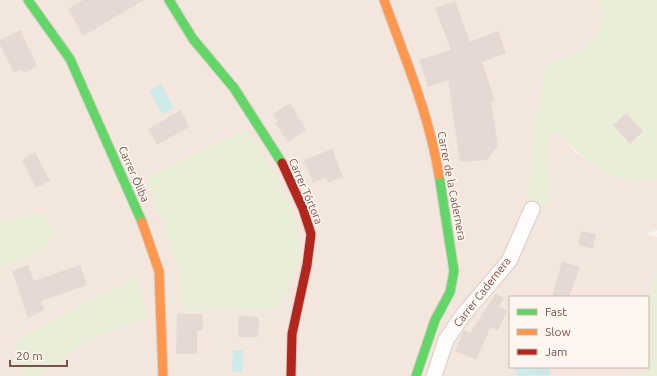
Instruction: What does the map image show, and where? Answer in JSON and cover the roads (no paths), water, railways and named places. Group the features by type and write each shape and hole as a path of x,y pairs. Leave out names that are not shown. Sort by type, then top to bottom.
{"street":[{"name":"Carrer Òliba","path":"28,0 70,59 146,232 159,271 163,376"},
{"name":"Carrer Tórtora","path":"169,0 193,39 234,88 256,120 285,167 303,209 311,234 307,265 292,334 291,376"},
{"name":"Carrer de la Cadernera","path":"384,0 426,117 434,146 454,271 450,292 435,320 416,376"},
{"name":"Carrer Cadernera","path":"434,376 446,340 463,315 509,261 532,209"}],"water":[{"path":"161,84 174,108 162,114 149,90"},
{"path":"233,350 243,350 242,372 232,372"},
{"path":"514,368 550,368 550,375 518,376"}]}
